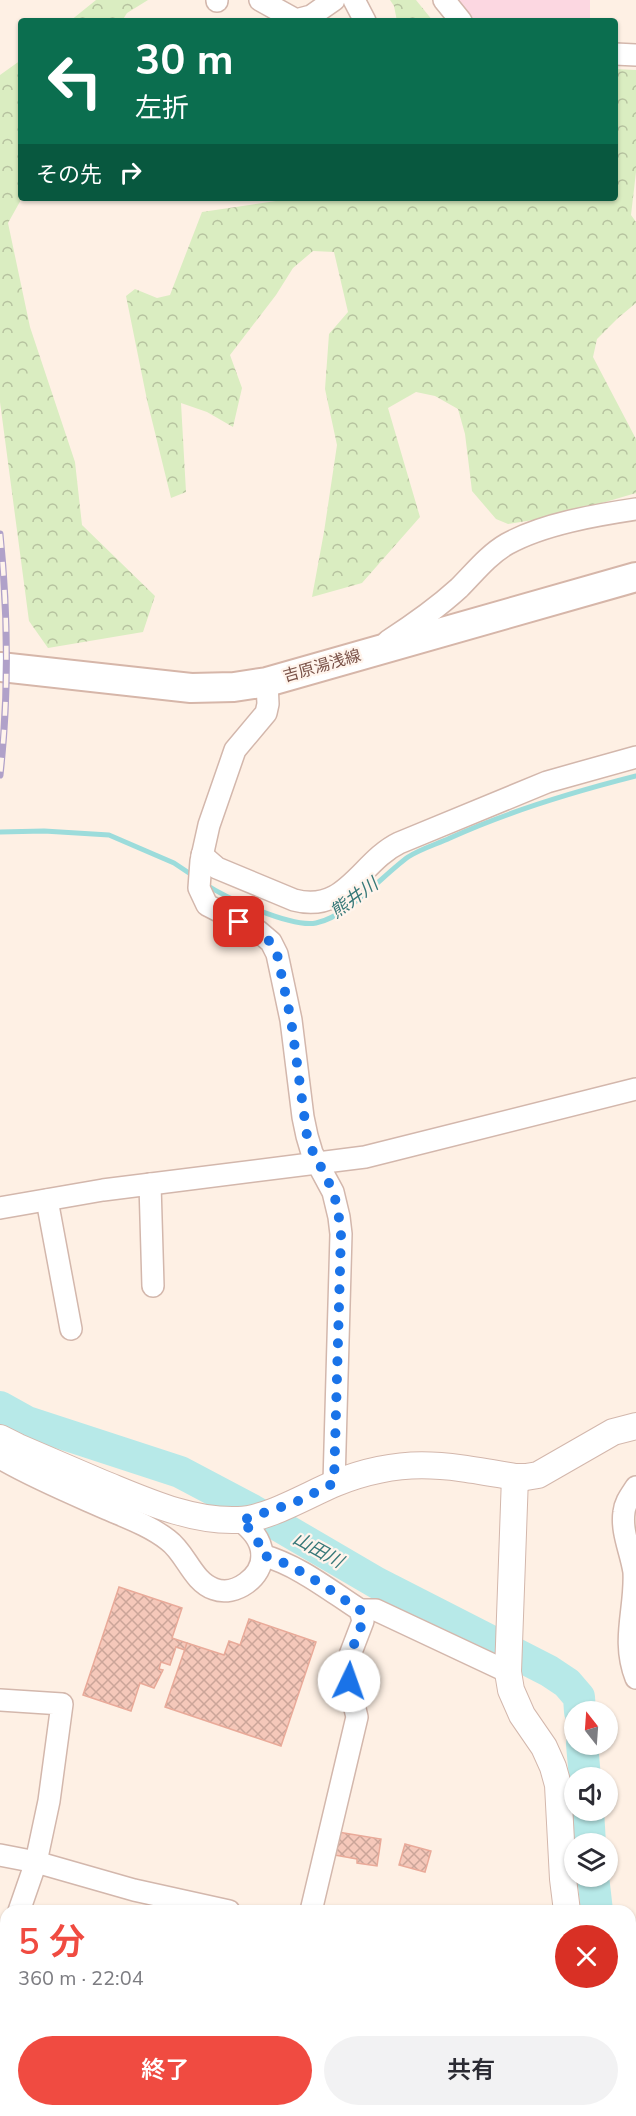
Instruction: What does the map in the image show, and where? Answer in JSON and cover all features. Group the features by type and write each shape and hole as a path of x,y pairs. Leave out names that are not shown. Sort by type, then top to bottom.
{"main road":[{"name":"吉原湯浅線","path":"0,667 191,688 234,687 267,682 636,577"}],"street":[{"path":"260,0 292,18"},
{"path":"304,18 311,16 334,0"},
{"path":"354,0 363,18"},
{"path":"444,0 459,18"},
{"path":"618,54 636,55"},
{"path":"368,654 440,604 491,555 507,544 556,526 636,509"},
{"path":"267,682 266,713 235,750 209,825 202,855 199,888 207,905 258,931 271,942 277,954 291,1020 303,1117 312,1152 333,1192 339,1217 341,1234 334,1483"},
{"path":"202,855 217,868 294,900 322,902 345,891 376,858 399,843 547,782 636,757"},
{"path":"0,1208 150,1184 318,1164 365,1156 636,1089"},
{"path":"150,1184 153,1286"},
{"path":"47,1200 71,1329"},
{"path":"0,1438 131,1495 188,1514 240,1521 296,1502 334,1483 378,1469 418,1464 443,1465 526,1478 538,1475 613,1432 636,1426"},
{"path":"0,1458 25,1473 152,1529 174,1544 181,1551 196,1576 214,1589 232,1590 244,1584 256,1572 262,1555 260,1543 253,1532 240,1521"},
{"path":"515,1477 508,1672 511,1690 522,1715 544,1747 558,1785 566,1905"},
{"path":"636,1487 628,1500 624,1513 626,1541 634,1574 628,1645 630,1661 636,1678"},
{"path":"262,1555 277,1559 300,1571 360,1610 376,1610 508,1672"},
{"path":"311,1905 357,1717 345,1668 363,1621 360,1610"},
{"path":"0,1700 62,1704 49,1801 36,1862 21,1905"},
{"path":"0,1855 36,1862 134,1890 202,1905"}],"shaded area":[{"path":"457,0 590,0 590,18 471,18"}],"green space":[{"path":"96,0 148,0 127,13 124,18 74,18"},
{"path":"390,0 416,0 431,18 396,18"},
{"path":"18,62 18,201 20,201 8,223 30,327 75,462 82,525 155,596 143,632 48,648 29,621 0,402 0,75"},
{"path":"618,69 636,70 636,172 631,215 636,222 636,303 597,339 593,357 636,439 636,493 558,516 508,524 496,519 472,491 465,434 458,409 435,396 416,392 388,408 420,517 362,583 312,597 337,445 325,389 329,334 348,312 334,252 313,251 293,268 276,295 230,355 242,388 233,427 207,412 181,403 186,492 171,498 147,400 126,296 135,289 157,298 170,295 202,212 276,201 618,201"}],"building":[{"path":"119,1587 182,1608 172,1638 187,1643 185,1650 176,1647 170,1665 161,1662 159,1669 163,1670 154,1688 140,1683 131,1711 83,1695"},
{"path":"249,1619 316,1642 281,1746 165,1707 187,1643 224,1655 229,1641 240,1645"},
{"path":"338,1832 381,1839 377,1866 357,1863 357,1859 334,1855"},
{"path":"405,1844 431,1851 425,1872 399,1865"}],"waterway":[{"name":"熊井川","path":"205,884 243,904 276,917 316,923 340,913 408,857 418,852 518,811 636,776"},
{"name":"熊井川","path":"0,832 44,831 109,835 174,863 195,877"},
{"name":"山田川","path":"0,1407 27,1422 180,1472 252,1510 377,1583 549,1671 567,1683 579,1697 579,1701"},
{"name":"山田川","path":"583,1755 584,1767"},
{"name":"山田川","path":"589,1821 589,1833"},
{"name":"山田川","path":"594,1887 596,1905"}],"railway":[{"path":"0,534 5,594 6,654 5,715 0,775"}],"route":[{"path":"239,922 266,936 277,954 291,1020 307,1136 312,1152 333,1192 341,1234 334,1483 296,1502 240,1521 253,1532 260,1543 262,1555 277,1559 300,1571 360,1610 363,1621 345,1668 349,1681"}]}
